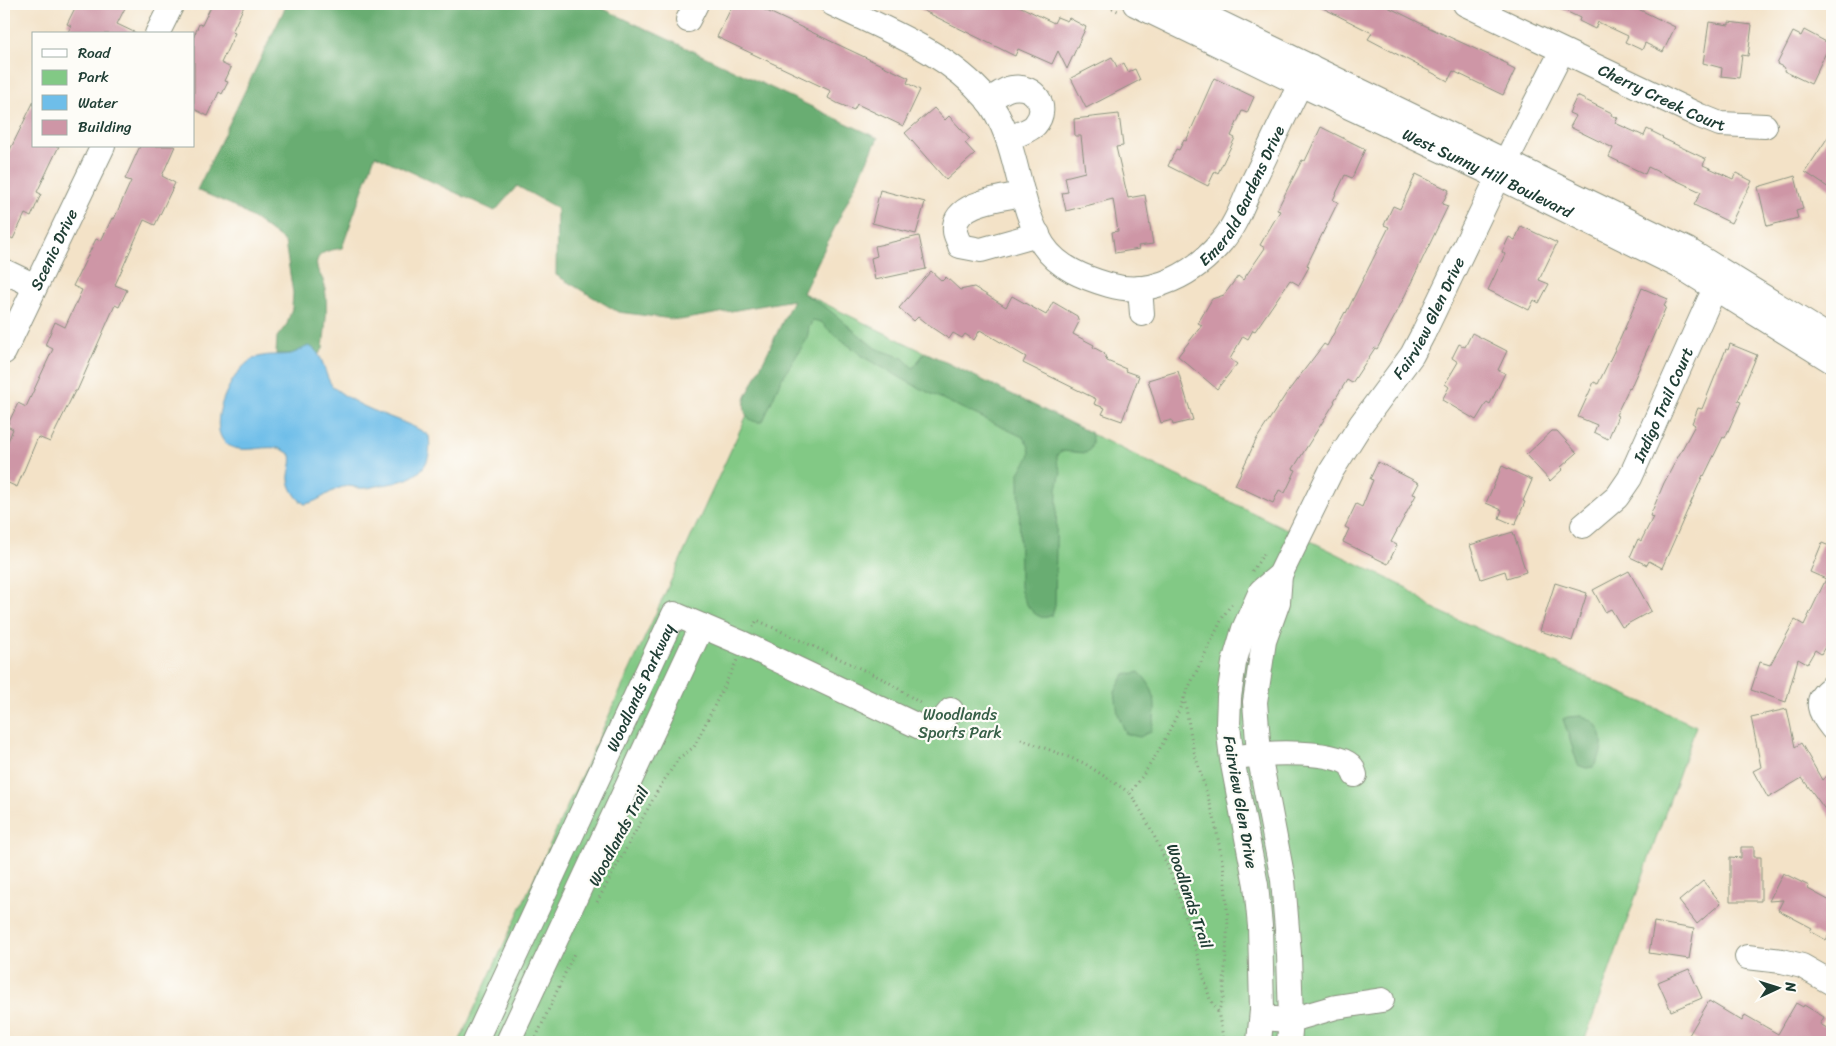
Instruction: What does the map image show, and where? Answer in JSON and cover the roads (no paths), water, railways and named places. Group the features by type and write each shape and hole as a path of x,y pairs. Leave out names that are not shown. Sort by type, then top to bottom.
{"street":[{"path":"158,32 172,4"},
{"name":"Emerald Gardens Drive","path":"833,4 938,56 970,81 997,113 1016,162 1028,212 1044,247 1074,273 1113,286 1140,288 1163,284 1192,270 1223,240 1235,220 1305,75"},
{"name":"West Sunny Hill Boulevard","path":"1135,4 1305,75 1502,169 1681,267 1721,281 1832,339"},
{"name":"West Sunny Hill Boulevard","path":"1181,4 1305,75"},
{"name":"Cherry Creek Court","path":"1465,4 1707,119 1720,124 1765,126"},
{"name":"Fairview Glen Drive","path":"1290,1031 1289,954 1283,880 1259,754 1255,702 1264,641 1278,602 1280,575 1330,473 1361,424 1420,341 1502,169 1562,51"},
{"path":"988,101 1011,88 1025,88 1034,93 1041,103 1041,116 1034,127 1008,139"},
{"name":"Scenic Drive","path":"4,352 102,148"},
{"path":"1023,194 981,202 962,213 957,219 955,231 960,246 981,250 1038,234"},
{"path":"4,271 35,286"},
{"name":"West Sunny Hill Boulevard","path":"1721,281 1832,361"},
{"name":"Indigo Trail Court","path":"1583,526 1617,497 1630,478 1708,301 1721,281"},
{"path":"1140,288 1142,314"},
{"name":"Fairview Glen Drive","path":"1259,1042 1261,1018 1260,926 1257,893 1232,759 1228,725 1229,697 1234,664 1244,629 1261,591 1280,575"},
{"name":"Woodlands Parkway","path":"475,1042 674,614 702,626 508,1042"},
{"path":"702,626 920,727 937,727 951,710"},
{"path":"1832,687 1823,695 1820,706 1823,718 1832,728"},
{"path":"1232,759 1259,754 1319,755 1340,759 1351,766 1355,775"},
{"path":"1747,958 1782,961 1802,966 1832,983"},
{"path":"1261,1018 1290,1031 1336,1007 1382,1000"}],"water":[{"path":"309,346 319,355 332,386 337,390 372,410 413,426 429,436 430,448 428,458 425,466 419,472 412,477 394,483 365,488 342,487 311,503 305,504 297,497 290,483 291,455 282,449 275,448 234,448 228,445 221,437 218,426 223,399 229,386 245,365 258,357 291,354"}],"park label":[{"name":"Woodlands Sports Park","path":"960,723"}]}
